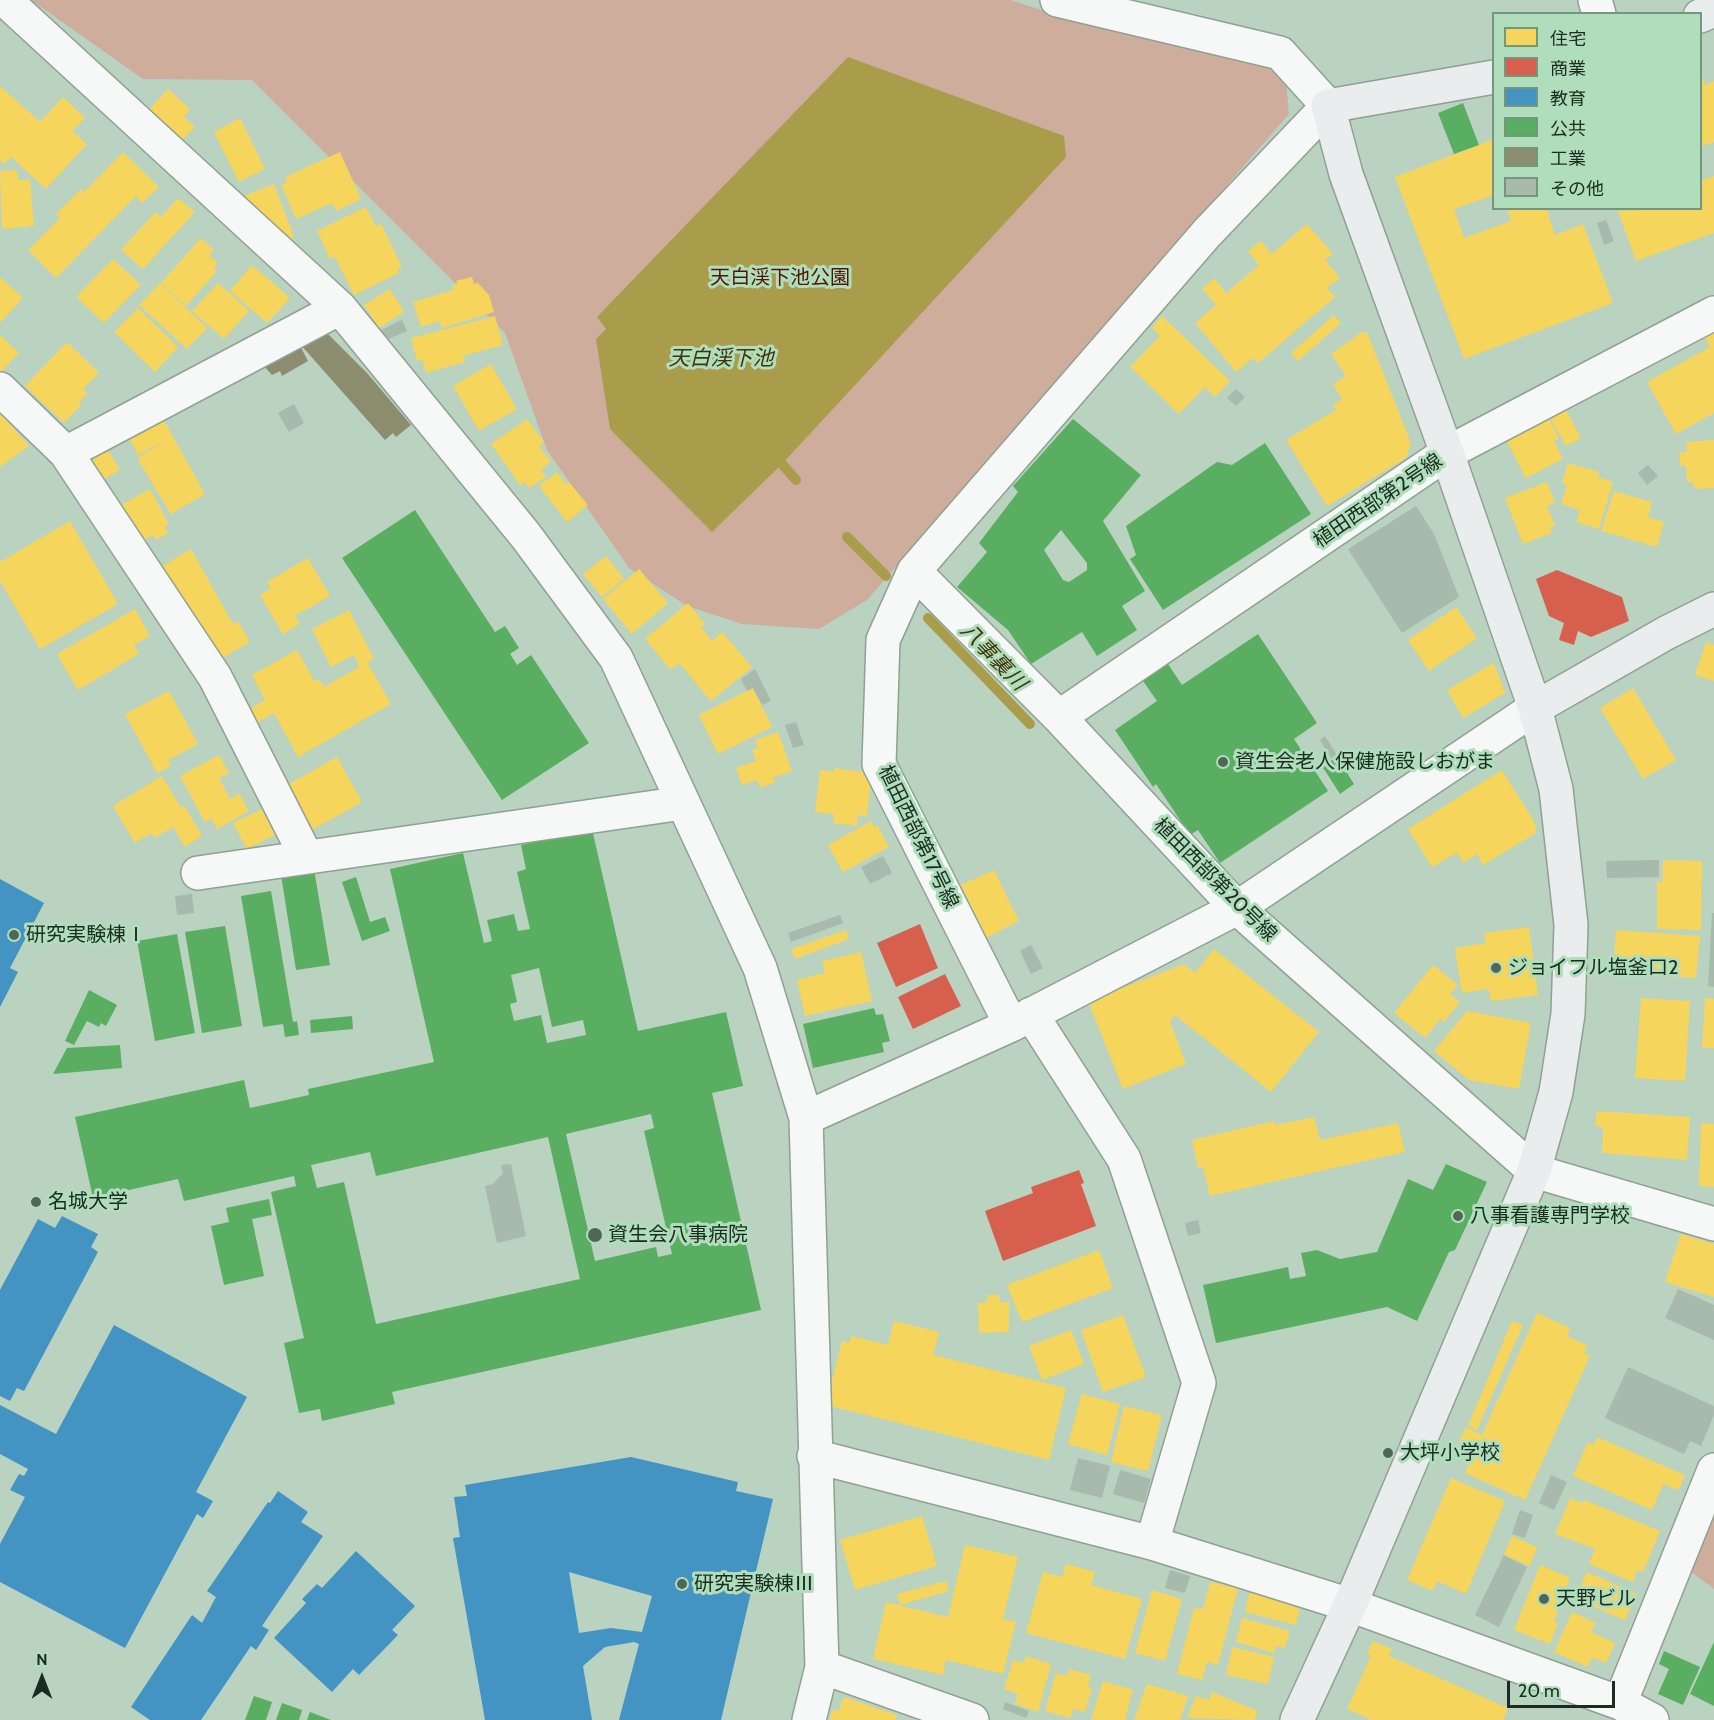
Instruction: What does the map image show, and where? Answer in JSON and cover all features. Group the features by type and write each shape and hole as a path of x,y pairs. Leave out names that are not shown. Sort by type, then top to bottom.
{"street":[{"path":"5,0 340,308 526,536 616,658 760,968 806,1118 814,1456 822,1667 808,1720"},
{"path":"1057,0 1280,52 1328,106 1346,174 1447,453 1535,708 1556,789 1571,925 1566,1025 1556,1092 1534,1171 1350,1605 1297,1720"},
{"path":"1328,106 1492,77"},
{"name":"植田西部第17号線","path":"1152,1544 1199,1383 1124,1159 1021,1019 879,764 883,640 914,571 1207,233 1328,106"},
{"path":"66,453 340,308"},
{"name":"植田西部第2号線","path":"1059,717 1447,453 1714,313"},
{"path":"0,389 66,453 215,677 306,856"},
{"name":"植田西部第20号線","path":"914,571 1059,717 1237,908 1534,1171"},
{"path":"806,1118 1021,1019 1237,908 1535,708 1666,633 1714,609"},
{"path":"198,873 683,803"},
{"path":"1534,1171 1714,1224"},
{"path":"814,1456 1152,1544 1350,1605 1620,1703 1652,1720"},
{"path":"1620,1703 1714,1470"},
{"path":"822,1667 972,1720"}],"green space":[{"name":"天白渓下池公園","path":"31,0 1010,0 1089,25 1262,63 1286,81 1289,114 867,600 819,629 742,624 687,606 629,568 547,450 505,333 252,80 143,79"},
{"path":"1714,1515 1714,1589 1690,1571"}],"water":[{"name":"天白渓下池","path":"848,57 1064,136 1066,157 782,464 712,532 610,429 596,339 606,329 597,317"}],"building: 住宅":[{"path":"1702,77 1705,85 1714,81 1714,142 1702,146"},
{"path":"0,86 40,122 63,97 85,118 72,131 87,144 46,189 11,157 4,164 0,160"},
{"path":"168,89 190,109 184,117 195,127 177,145 144,115"},
{"path":"240,118 265,169 239,182 214,132"},
{"path":"1492,140 1492,196 1454,209 1464,238 1511,221 1508,210 1547,210 1555,235 1583,224 1613,303 1464,359 1395,177"},
{"path":"123,152 159,187 142,203 136,196 56,278 28,250 60,218 56,214 81,189 84,192"},
{"path":"340,152 361,199 336,211 332,203 296,219 281,185 287,182 285,177"},
{"path":"17,170 18,180 30,179 34,226 2,229 0,171"},
{"path":"1714,176 1714,233 1636,261 1618,211 1702,210 1702,180"},
{"path":"274,184 294,237 279,243 233,200"},
{"path":"178,198 195,212 143,269 121,250 155,212 161,217"},
{"path":"366,207 376,226 381,224 402,267 397,269 399,273 354,295 335,257 330,259 317,231"},
{"path":"1307,224 1333,254 1325,260 1340,278 1327,288 1335,297 1258,363 1253,358 1236,372 1195,323 1216,305 1202,289 1214,278 1226,293 1259,265 1248,251 1261,241 1272,254"},
{"path":"201,238 214,250 209,255 218,263 214,268 217,271 186,306 161,283"},
{"path":"113,259 141,285 104,323 76,297"},
{"path":"252,265 290,298 267,323 230,291"},
{"path":"0,277 23,298 0,323"},
{"path":"472,277 474,284 478,283 489,295 494,312 442,328 440,321 421,327 413,302 453,290 452,286 457,284 456,281"},
{"path":"160,283 207,328 187,349 139,305"},
{"path":"218,283 249,311 224,339 192,311"},
{"path":"390,289 404,312 379,328 364,305"},
{"path":"138,308 178,347 155,372 114,332"},
{"path":"1334,315 1341,323 1298,361 1291,353"},
{"path":"495,316 503,345 463,356 465,362 426,373 422,359 417,361 411,338"},
{"path":"1162,316 1230,381 1215,397 1205,387 1179,414 1130,367 1160,336 1152,328"},
{"path":"1714,328 1714,413 1676,434 1647,382 1710,347 1703,334"},
{"path":"1362,332 1367,332 1411,443 1406,458 1327,506 1286,440 1336,410 1333,405 1342,399 1333,384 1346,376 1331,354"},
{"path":"0,335 19,353 0,373"},
{"path":"67,342 99,373 83,389 88,393 79,402 82,404 64,423 25,386"},
{"path":"491,364 517,409 479,431 453,386"},
{"path":"1565,408 1581,438 1566,446 1549,416"},
{"path":"0,413 29,446 0,467"},
{"path":"161,415 205,494 171,514 137,458 167,440 138,455 127,434"},
{"path":"1549,418 1559,439 1554,441 1563,459 1526,478 1506,440"},
{"path":"527,419 544,442 539,446 551,462 541,470 546,477 529,488 524,482 520,485 491,444"},
{"path":"1714,440 1714,488 1694,489 1693,482 1687,482 1686,466 1680,466 1679,452 1687,452 1686,442"},
{"path":"107,449 120,470 99,482 87,461"},
{"path":"1568,463 1599,472 1598,477 1613,482 1599,529 1576,522 1580,510 1561,504 1567,485 1562,483"},
{"path":"557,472 566,484 569,482 588,505 567,522 539,486"},
{"path":"1547,482 1555,503 1547,506 1555,525 1550,527 1552,533 1523,544 1505,498"},
{"path":"150,489 169,524 165,526 168,533 156,540 153,535 135,545 114,509"},
{"path":"1614,491 1652,502 1648,517 1664,522 1657,547 1601,531"},
{"path":"70,521 118,604 40,649 0,581 0,562"},
{"path":"191,549 233,624 238,621 250,642 217,661 154,571"},
{"path":"606,556 624,579 602,597 583,574"},
{"path":"308,558 330,596 295,616 300,624 283,634 260,595 271,588 267,582"},
{"path":"639,569 668,603 632,634 603,599"},
{"path":"688,603 705,624 701,627 712,641 722,632 752,667 711,701 679,663 671,670 645,639"},
{"path":"1456,607 1477,638 1429,671 1408,640"},
{"path":"135,609 150,636 134,645 139,654 78,690 57,654"},
{"path":"349,610 374,659 367,662 391,704 298,757 274,713 255,724 247,710 265,700 252,675 297,650 315,682 319,679 324,687 359,667 354,655 331,667 312,629"},
{"path":"1706,642 1714,645 1714,681 1695,675"},
{"path":"1494,663 1505,693 1463,718 1447,690"},
{"path":"753,688 772,727 718,754 699,715"},
{"path":"1633,688 1676,760 1643,779 1600,708"},
{"path":"169,691 198,744 168,760 171,766 157,773 125,714"},
{"path":"778,732 792,771 773,778 775,782 760,788 757,780 742,785 736,768 756,761 752,750 758,748 755,740"},
{"path":"219,755 229,773 219,778 230,799 239,793 249,811 217,829 211,818 205,822 180,776"},
{"path":"337,757 362,802 307,833 282,788"},
{"path":"834,768 863,772 863,776 871,777 867,816 858,815 857,826 833,823 834,814 815,812 820,770 834,772"},
{"path":"1502,770 1535,823 1536,833 1483,865 1477,854 1463,863 1457,853 1432,867 1408,829"},
{"path":"162,776 181,808 184,805 202,836 185,847 173,827 154,838 151,833 135,843 113,806"},
{"path":"262,809 275,835 247,849 233,823"},
{"path":"871,821 874,827 877,825 889,847 843,872 828,845"},
{"path":"1663,860 1702,861 1701,930 1657,929 1657,882 1662,882"},
{"path":"994,870 1019,921 986,938 961,885"},
{"name":"ジョイフル塩釜口2","path":"1529,927 1538,995 1491,1001 1489,989 1462,993 1455,948 1486,943 1484,933"},
{"path":"846,930 849,939 795,959 791,949"},
{"path":"1616,930 1700,936 1696,978 1621,974 1623,957 1614,957"},
{"path":"1214,949 1319,1032 1271,1092 1175,1015 1170,1021 1186,1064 1123,1089 1088,1001 1184,964 1195,973"},
{"path":"861,952 872,1001 805,1016 797,980 825,973 822,961"},
{"path":"1433,965 1458,985 1450,994 1460,1002 1444,1022 1440,1019 1425,1038 1394,1013"},
{"path":"1641,998 1690,1001 1685,1081 1635,1078"},
{"path":"1705,998 1714,999 1714,1048 1702,1048"},
{"path":"1467,1011 1531,1023 1519,1089 1469,1080 1434,1051"},
{"path":"1597,1111 1690,1117 1687,1160 1602,1153 1603,1127 1595,1126"},
{"path":"1314,1117 1320,1140 1398,1123 1405,1152 1210,1196 1203,1167 1198,1168 1192,1140 1274,1121 1275,1125"},
{"path":"1701,1123 1714,1124 1714,1187 1699,1186"},
{"path":"1681,1234 1714,1244 1714,1297 1665,1282"},
{"path":"1099,1250 1113,1288 1022,1322 1007,1285"},
{"path":"987,1295 999,1295 1000,1302 1009,1302 1009,1332 979,1333 978,1303 987,1302"},
{"path":"1537,1313 1570,1328 1567,1336 1587,1345 1584,1353 1590,1356 1525,1500 1465,1473 1476,1449 1459,1441 1466,1427 1482,1435"},
{"path":"1123,1315 1146,1377 1103,1392 1081,1330"},
{"path":"894,1321 939,1332 933,1355 1066,1388 1049,1460 826,1405 842,1341 849,1343 851,1336 888,1345"},
{"path":"1512,1321 1523,1325 1477,1430 1468,1426"},
{"path":"1071,1330 1084,1364 1042,1380 1029,1346"},
{"path":"1082,1394 1120,1404 1107,1455 1068,1444"},
{"path":"1124,1406 1162,1415 1148,1471 1111,1462"},
{"path":"1597,1437 1685,1475 1679,1490 1663,1484 1652,1510 1573,1476 1588,1442 1594,1445"},
{"path":"1451,1478 1505,1501 1466,1594 1437,1581 1433,1591 1407,1580"},
{"path":"1570,1498 1583,1503 1584,1500 1660,1531 1643,1572 1637,1570 1633,1582 1589,1564 1595,1549 1555,1534"},
{"path":"922,1516 937,1566 855,1590 840,1540"},
{"path":"1512,1536 1537,1547 1530,1566 1504,1555"},
{"path":"965,1545 1018,1557 1003,1619 1016,1622 1003,1674 946,1660 943,1675 873,1659 886,1602 948,1617"},
{"path":"1066,1564 1095,1572 1091,1585 1142,1599 1125,1659 1026,1633 1043,1572 1062,1577"},
{"name":"天野ビル","path":"1540,1565 1570,1578 1554,1621 1558,1623 1550,1644 1514,1630"},
{"path":"1587,1572 1637,1594 1625,1620 1575,1599"},
{"path":"946,1581 949,1591 900,1605 897,1594"},
{"path":"1210,1582 1238,1588 1218,1665 1207,1662 1202,1680 1177,1674 1194,1608 1203,1609"},
{"path":"1152,1590 1182,1599 1165,1661 1135,1653"},
{"path":"1250,1591 1298,1603 1297,1606 1300,1607 1296,1625 1245,1612"},
{"path":"1572,1612 1596,1623 1591,1632 1615,1643 1606,1663 1592,1657 1588,1667 1554,1652"},
{"path":"1242,1618 1290,1631 1285,1648 1276,1646 1274,1653 1236,1642"},
{"path":"1373,1641 1392,1649 1389,1656 1508,1708 1503,1720 1372,1720 1347,1709 1371,1656 1367,1654"},
{"path":"1232,1647 1274,1657 1268,1684 1226,1675"},
{"path":"1026,1656 1051,1664 1038,1712 1015,1704 1018,1694 1004,1689 1013,1660 1024,1663"},
{"path":"1069,1669 1091,1675 1088,1687 1092,1688 1085,1712 1073,1709 1070,1718 1045,1711 1056,1673 1067,1676"},
{"path":"1103,1681 1133,1690 1125,1720 1091,1720"},
{"path":"1147,1684 1188,1696 1180,1720 1134,1720"},
{"path":"1212,1692 1258,1711 1254,1720 1187,1718 1196,1696 1209,1700"},
{"path":"844,1697 897,1715 895,1720 829,1720 833,1709 839,1711"}],"building: 商業":[{"path":"1557,570 1622,597 1629,621 1591,637 1578,631 1574,645 1559,640 1564,623 1549,616 1536,579"},
{"path":"920,924 938,968 896,987 877,943"},
{"path":"945,974 961,1006 913,1029 898,997"},
{"path":"1079,1170 1084,1183 1081,1184 1096,1226 1003,1261 985,1211 1033,1193 1031,1187"}],"building: 教育":[{"name":"研究実験棟Ⅰ","path":"0,879 44,903 10,968 18,972 0,1007"},
{"path":"62,1216 98,1234 91,1247 98,1252 24,1391 17,1388 10,1401 0,1396 0,1290 38,1219 55,1228"},
{"path":"114,1325 247,1397 196,1492 213,1501 203,1518 197,1514 125,1648 0,1582 0,1544 25,1497 10,1490 19,1474 24,1476 28,1469 0,1454 0,1405 56,1434"},
{"name":"研究実験棟Ⅲ","path":"631,1457 738,1482 736,1491 773,1499 721,1720 619,1720 639,1644 634,1642 605,1647 583,1666 592,1720 485,1720 453,1538 460,1537 454,1497 467,1496 465,1485","holes":["569,1572 652,1596 642,1632 611,1628 579,1633"]},
{"path":"278,1491 308,1512 301,1522 323,1536 262,1626 269,1630 256,1650 251,1646 201,1720 150,1720 131,1707 192,1615 202,1623 216,1597 207,1591"},
{"path":"356,1551 415,1606 392,1630 398,1635 359,1675 353,1669 332,1692 274,1638 306,1603 302,1599 317,1584 322,1588"}],"building: 公共":[{"path":"1463,103 1479,145 1454,154 1438,113"},
{"path":"1073,419 1141,475 1103,521 1145,591 1122,606 1137,630 1097,656 1082,632 1031,664 1008,630 957,587 987,552 979,543 1018,492 1013,486","holes":["1061,530 1087,563 1087,570 1069,582 1063,580 1044,550"]},
{"path":"1265,443 1311,514 1163,610 1130,559 1136,555 1126,526 1217,462 1232,465"},
{"path":"415,510 495,632 505,626 519,648 510,654 517,665 531,655 589,743 502,800 342,558"},
{"name":"資生会老人保健施設しおがま","path":"1258,634 1317,723 1294,739 1328,791 1220,863 1198,830 1190,835 1156,784 1153,787 1115,730 1157,701 1143,681 1168,664 1182,685"},
{"path":"1337,757 1354,784 1340,794 1322,766"},
{"path":"592,829 638,1031 726,1012 743,1086 712,1093 761,1310 392,1392 395,1404 322,1421 320,1409 299,1413 284,1343 304,1338 271,1192 296,1186 294,1176 184,1201 178,1179 93,1198 75,1117 244,1080 250,1108 309,1095 308,1089 434,1062 390,869 463,853 484,943 492,941 487,920 514,914 518,931 530,929 517,872 526,869 521,845","holes":["539,968 552,1027 583,1020 586,1035 547,1043 541,1015 514,1021 510,1004 517,1002 511,975","651,1114 654,1128 644,1131 672,1254 658,1257 656,1247 595,1261 566,1134","548,1137 580,1279 376,1324 344,1182 317,1188 311,1165 370,1152 376,1176"]},
{"path":"314,869 330,965 296,970 281,875"},
{"path":"356,877 370,922 385,917 390,931 362,941 342,882"},
{"path":"271,891 293,1022 297,1021 299,1035 285,1037 283,1024 263,1027 241,896"},
{"path":"225,926 242,1026 202,1033 185,932"},
{"path":"177,934 195,1033 155,1041 137,941"},
{"path":"89,990 117,1005 106,1026 101,1023 99,1027 87,1021 74,1045 65,1041"},
{"path":"874,1008 876,1015 883,1014 890,1041 882,1043 884,1052 813,1068 803,1024"},
{"path":"352,1016 353,1029 311,1033 310,1020"},
{"path":"120,1045 122,1068 53,1074 67,1048"},
{"path":"1446,1164 1487,1182 1455,1250 1449,1252 1417,1321 1387,1307 1216,1343 1203,1285 1288,1267 1290,1279 1306,1276 1301,1253 1317,1250 1340,1259 1377,1252 1408,1179 1433,1190"},
{"path":"269,1199 272,1215 252,1219 264,1276 224,1285 211,1226 229,1222 226,1208"},
{"path":"1714,1642 1714,1706 1690,1694"},
{"path":"1664,1651 1700,1667 1683,1705 1658,1694 1669,1669 1659,1664"},
{"path":"254,1696 272,1702 266,1720 245,1720"},
{"path":"282,1703 302,1710 299,1720 276,1720"},
{"path":"310,1712 331,1720 307,1720"}],"building: 工業":[{"path":"323,329 367,373 411,425 396,437 393,433 385,440 300,344"},
{"path":"299,344 308,361 282,376 280,371 272,375 262,364"}],"building: その他":[{"path":"1606,220 1614,241 1604,245 1597,223"},
{"path":"402,320 407,331 386,340 381,330"},
{"path":"1236,389 1245,397 1236,406 1227,398"},
{"path":"294,404 304,423 289,432 278,413"},
{"path":"1648,465 1658,476 1647,485 1638,473"},
{"path":"1416,506 1434,534 1459,597 1402,633 1348,549"},
{"path":"755,669 771,701 762,705 753,688 747,691 741,679"},
{"path":"796,722 804,745 793,748 785,725"},
{"path":"1325,736 1337,755 1331,758 1320,740"},
{"path":"883,856 892,873 870,884 861,867"},
{"path":"1659,860 1659,877 1607,878 1606,861"},
{"path":"192,894 194,913 177,915 175,896"},
{"path":"1712,913 1714,913 1714,987 1708,986"},
{"path":"840,915 843,923 791,942 788,933"},
{"path":"1031,945 1043,968 1031,974 1020,951"},
{"path":"511,1164 526,1236 497,1243 485,1186 493,1184 503,1173 501,1165"},
{"path":"1198,1220 1201,1233 1188,1236 1185,1223"},
{"path":"1678,1289 1714,1305 1714,1340 1665,1318"},
{"path":"1628,1367 1714,1406 1714,1415 1701,1446 1690,1441 1684,1454 1605,1418"},
{"path":"1078,1458 1110,1466 1102,1498 1070,1490"},
{"path":"1120,1470 1151,1479 1144,1503 1113,1494"},
{"path":"1551,1475 1567,1482 1554,1510 1539,1503"},
{"path":"1520,1510 1533,1515 1525,1538 1512,1534"},
{"path":"1504,1555 1527,1567 1499,1627 1475,1615"},
{"path":"1170,1570 1190,1576 1185,1593 1165,1588"},
{"path":"1005,1702 1029,1711 1026,1718 1003,1709"}],"waterway":[{"name":"八事裏川","path":"782,464 796,480"},
{"name":"八事裏川","path":"847,537 886,576"},
{"name":"八事裏川","path":"928,618 1030,724"}],"place":[{"name":"資生会老人保健施設しおがま","path":"1223,762"},
{"name":"研究実験棟Ⅰ","path":"14,935"},
{"name":"ジョイフル塩釜口2","path":"1496,968"},
{"name":"名城大学","path":"36,1202"},
{"name":"八事看護専門学校","path":"1458,1216"},
{"name":"資生会八事病院","path":"595,1235"},
{"name":"大坪小学校","path":"1388,1453"},
{"name":"研究実験棟Ⅲ","path":"682,1584"},
{"name":"天野ビル","path":"1544,1599"}]}
